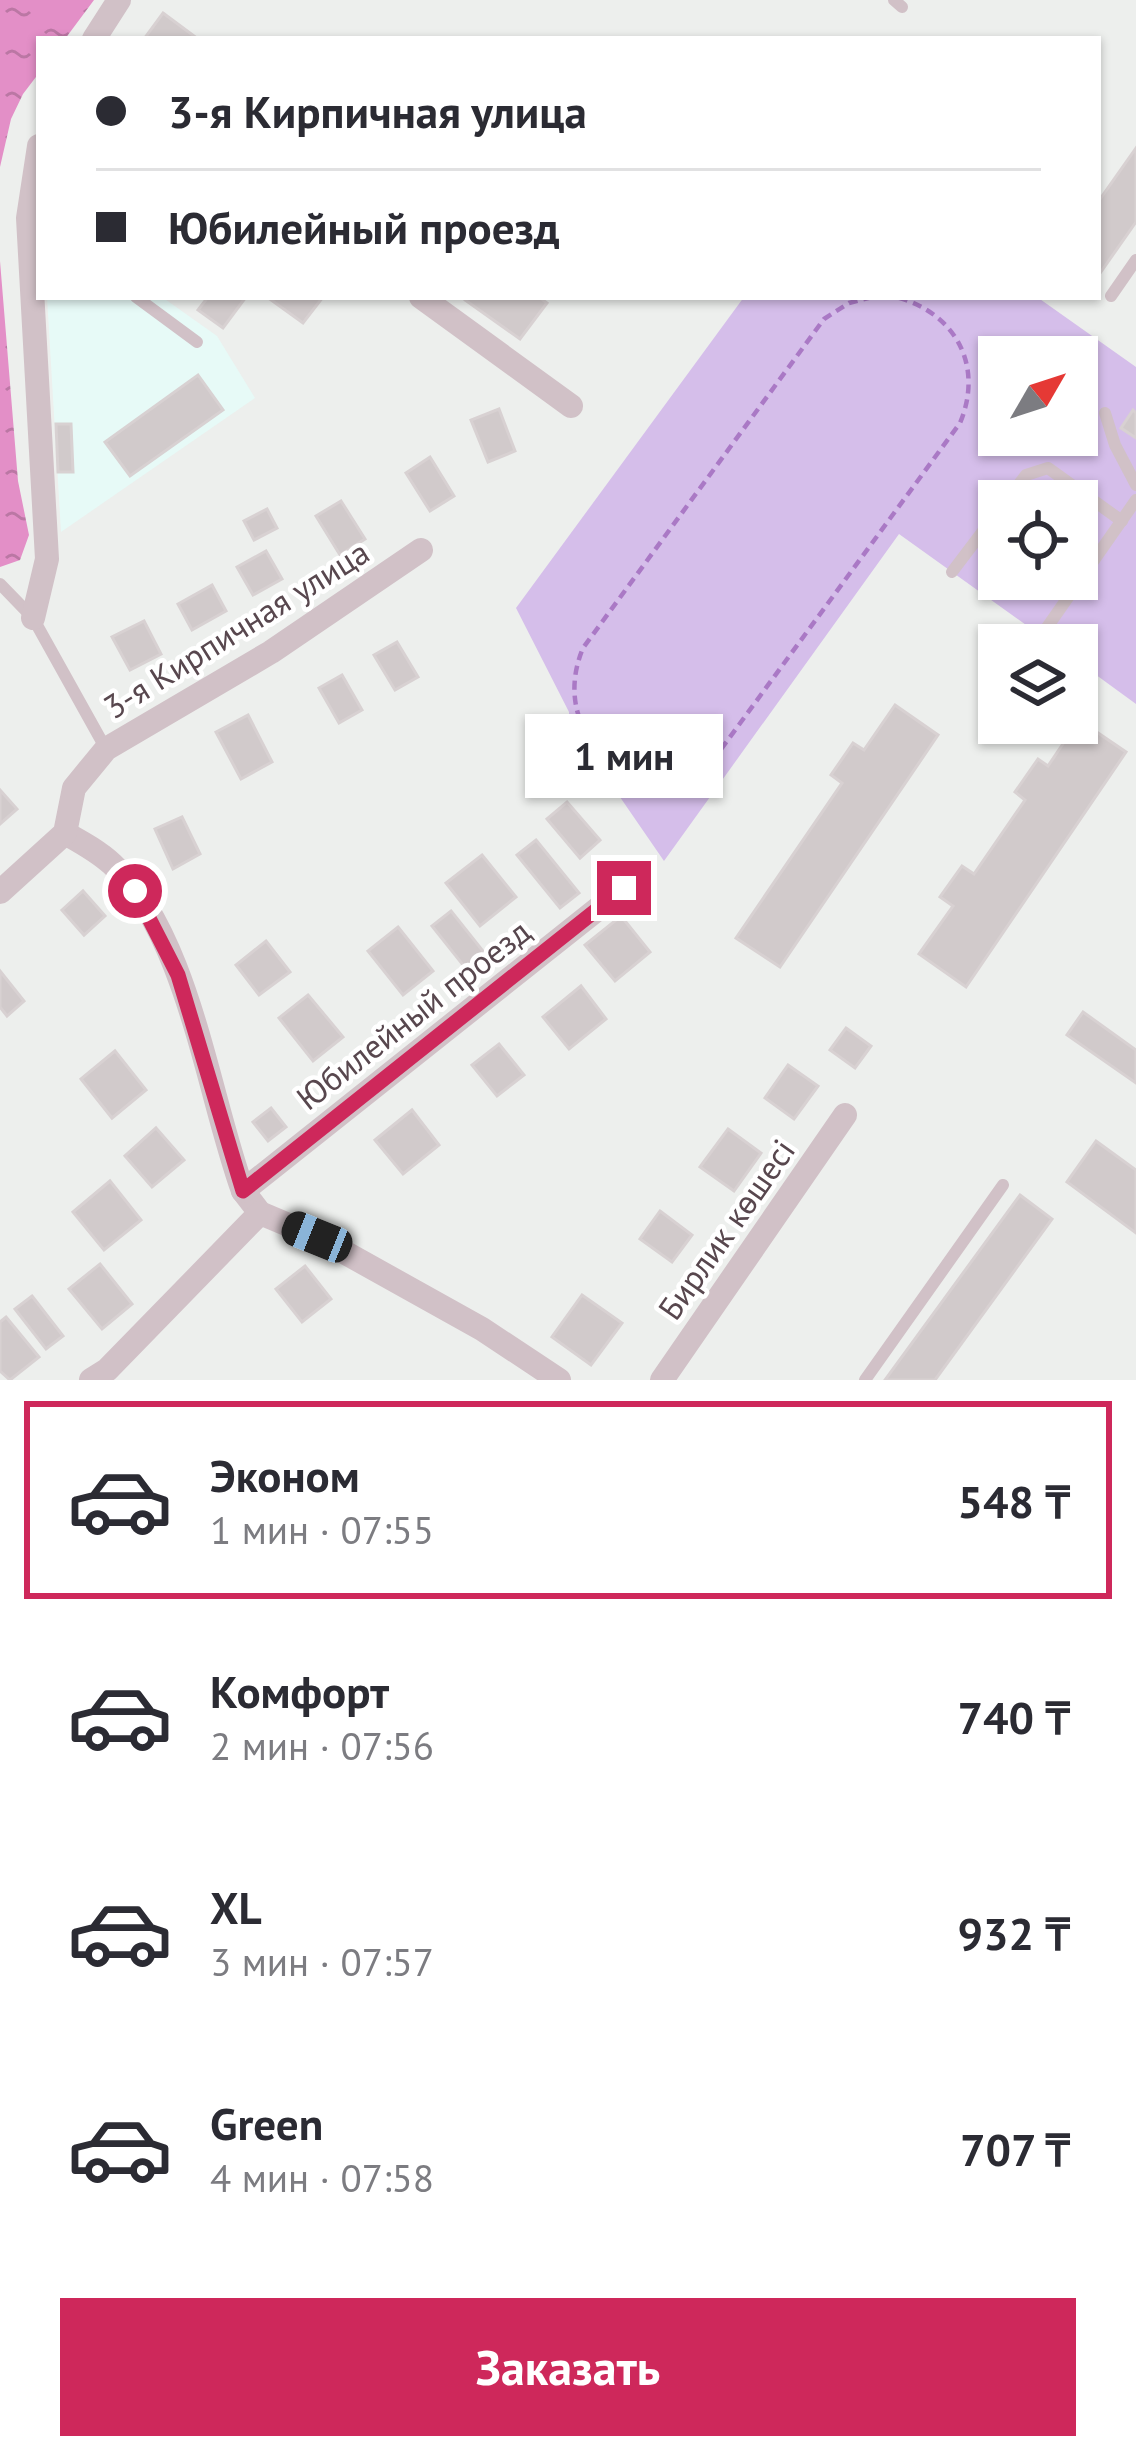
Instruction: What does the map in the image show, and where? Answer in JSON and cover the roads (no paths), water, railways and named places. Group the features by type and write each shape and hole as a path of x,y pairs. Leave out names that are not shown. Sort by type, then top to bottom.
{"street":[{"path":"96,36 119,0"},
{"path":"36,192 36,272"},
{"path":"33,618 47,544 37,300"},
{"path":"426,300 571,406"},
{"name":"3-я Кирпичная улица","path":"0,892 65,833 74,788 106,749 271,652 421,550"},
{"path":"65,833 114,866 152,920 178,975 243,1191 260,1213 317,1237 482,1329 559,1380"},
{"name":"Юбилейный проезд","path":"243,1191 624,888"},
{"name":"Бирлик көшесі","path":"662,1380 845,1115"},
{"path":"91,1380 107,1370 260,1213"}],"lane":[{"path":"1111,296 1136,260"},
{"path":"140,300 197,342"},
{"path":"1105,413 1136,485"},
{"path":"1022,480 1048,468 1065,480"},
{"path":"1049,624 1136,500"},
{"path":"1098,504 1122,521"},
{"path":"952,572 978,538"},
{"path":"0,584 33,618 106,749"},
{"path":"865,1380 1003,1186"}],"water":[{"path":"0,0 94,0 67,36 36,36 36,77 11,119 0,167"},
{"path":"0,261 18,481 29,535 20,560 0,567"}]}
